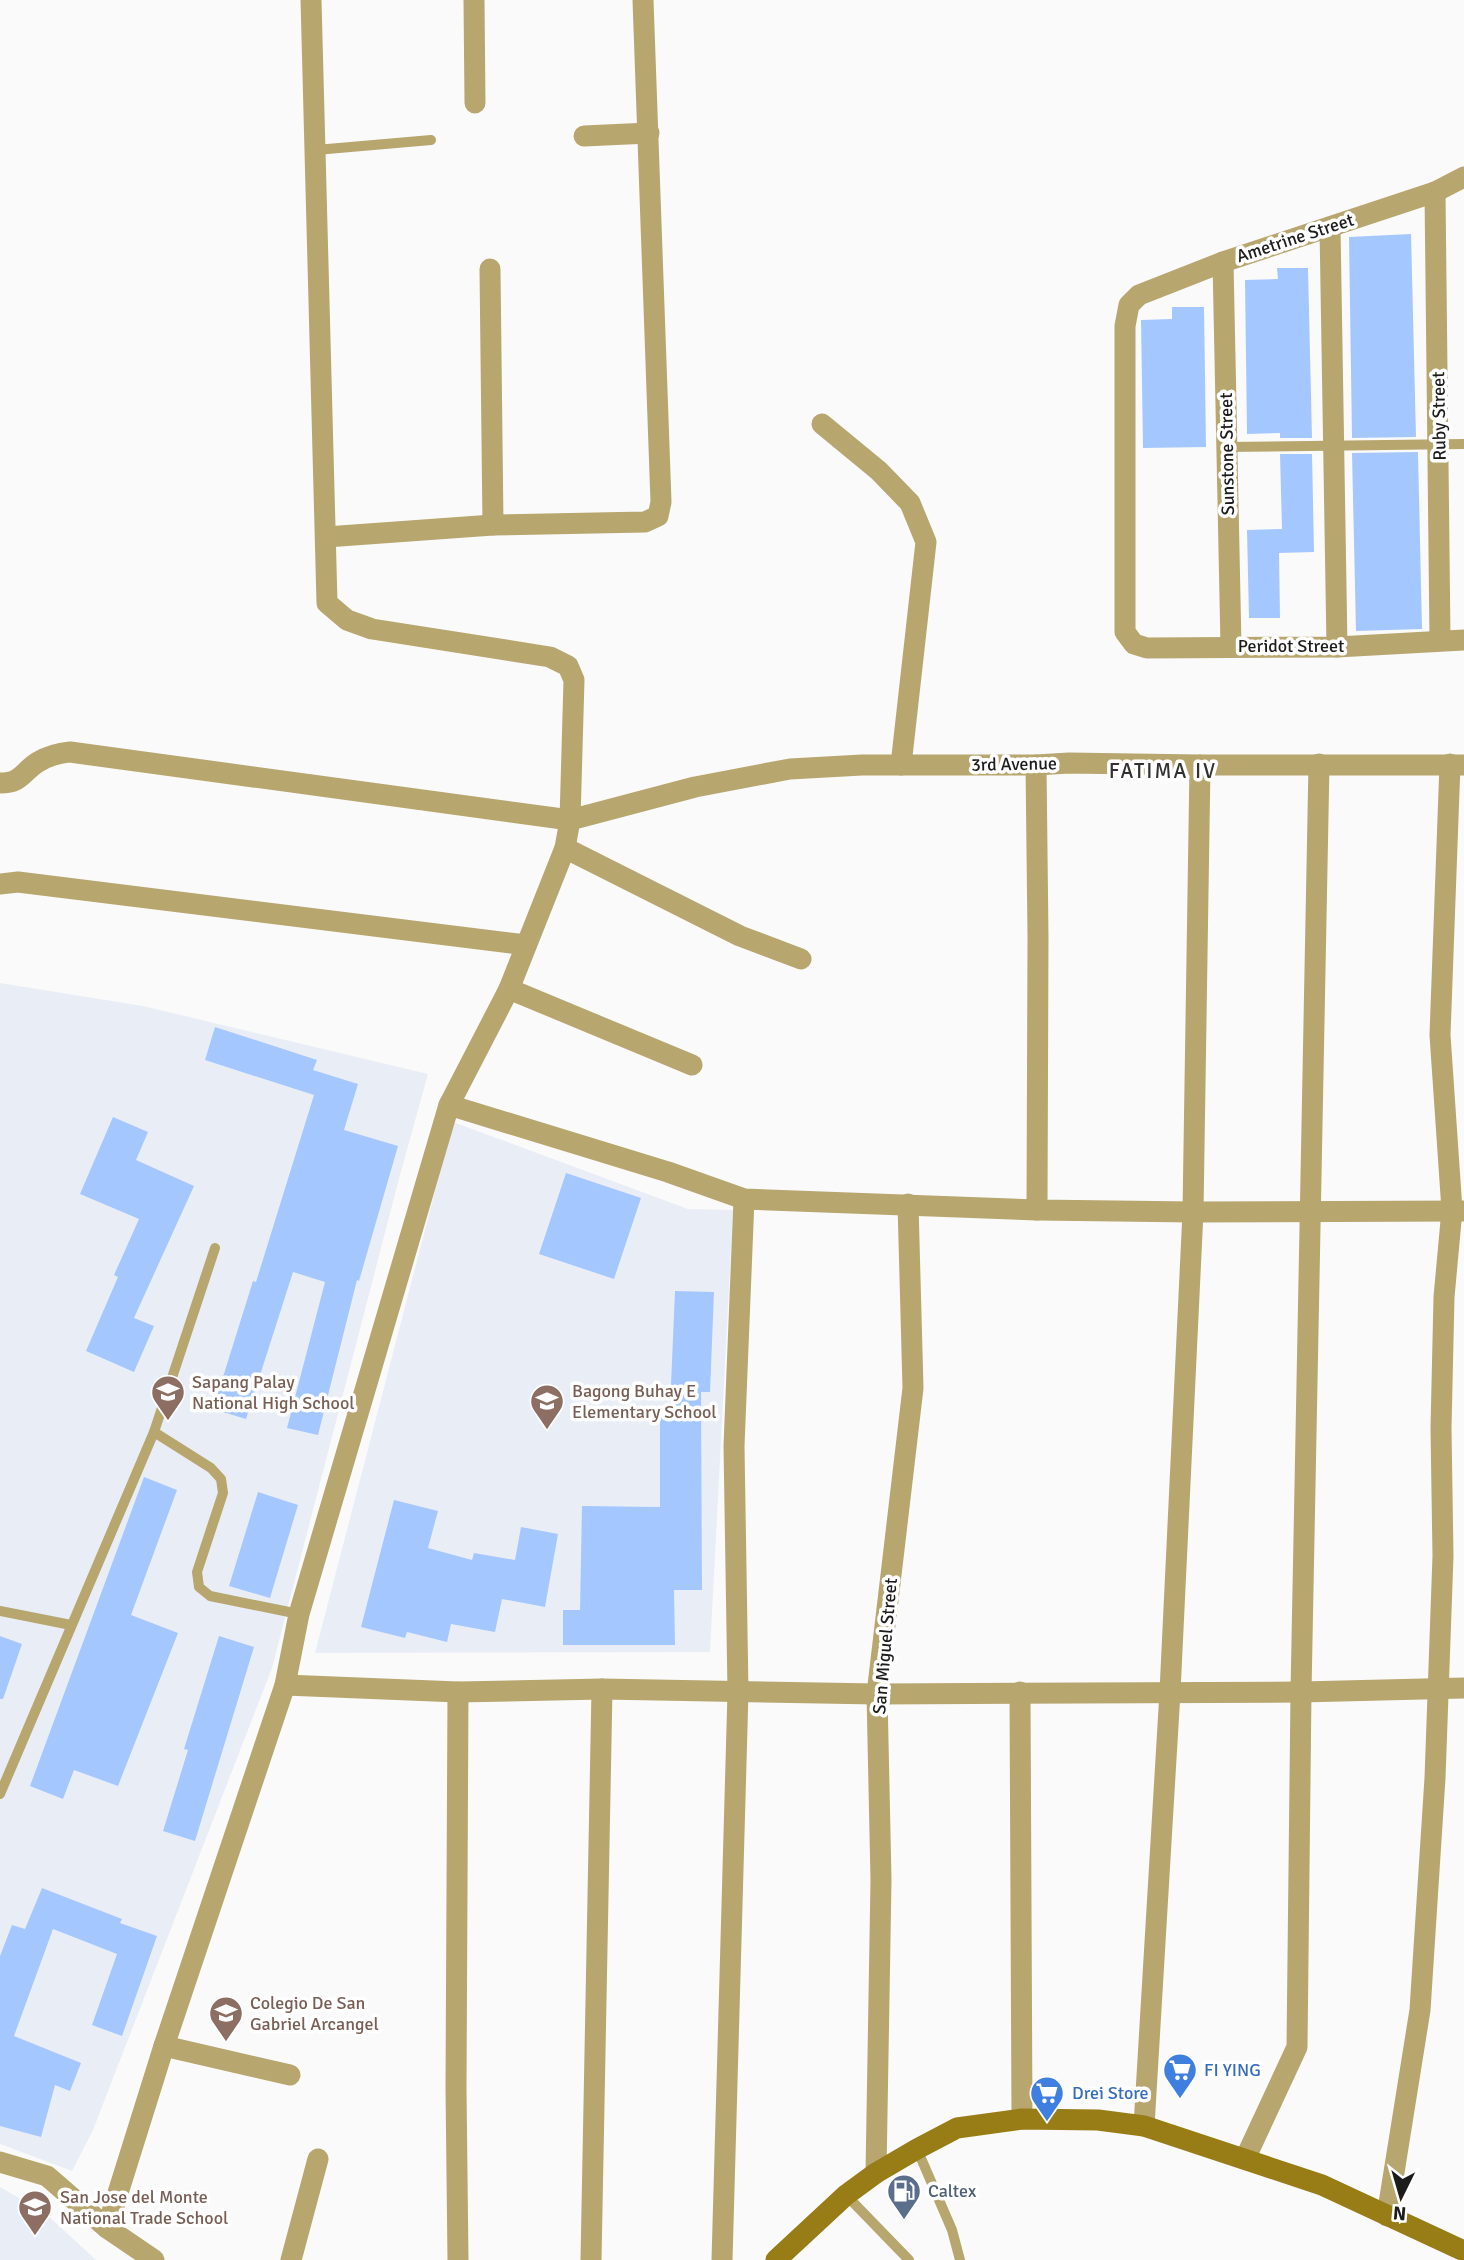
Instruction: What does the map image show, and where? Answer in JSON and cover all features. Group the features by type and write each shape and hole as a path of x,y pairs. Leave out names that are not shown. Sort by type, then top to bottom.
{"main road":[{"path":"776,2260 846,2195 876,2173 917,2149 957,2128 1022,2119 1098,2120 1144,2126 1322,2185 1464,2251"}],"street":[{"path":"107,2228 164,2046 285,1685 299,1615 449,1105 509,989 565,848 570,820 574,680 568,666 550,657 372,629 347,620 327,603 311,0"},
{"path":"474,0 475,103"},
{"path":"326,537 493,525 645,522 658,516 661,502 643,0"},
{"path":"584,136 649,133"},
{"name":"Ametrine Street","path":"1125,632 1125,326 1129,305 1139,295 1223,262 1435,192 1464,177"},
{"name":"Ruby Street","path":"1435,192 1440,640"},
{"path":"1329,227 1336,647"},
{"name":"Sunstone Street","path":"1223,262 1231,646"},
{"path":"490,269 493,525"},
{"path":"821,424 879,471 910,503 926,542 901,765"},
{"name":"Peridot Street","path":"1125,632 1134,644 1147,648 1336,647 1464,640"},
{"path":"0,783 11,783 20,779 37,763 57,753 70,752 570,820"},
{"name":"3rd Avenue","path":"570,820 695,787 790,769 862,765 1069,763 1457,764"},
{"path":"1245,2159 1297,2047 1319,764"},
{"path":"1387,2216 1420,2010 1435,1777 1443,1556 1441,1428 1444,1297 1458,1211 1440,1035 1457,764"},
{"path":"1035,765 1038,937 1037,1210"},
{"path":"1144,2126 1170,1692 1193,1212 1200,765"},
{"path":"565,848 740,936 801,959"},
{"path":"0,884 18,882 526,945"},
{"path":"509,989 692,1065"},
{"path":"449,1105 668,1171 744,1199 1037,1210 1458,1211"},
{"path":"722,2260 738,1692 734,1446 744,1199"},
{"name":"San Miguel Street","path":"876,2173 881,1880 877,1694 913,1388 908,1204"},
{"path":"285,1685 458,1692 601,1689 877,1694 1301,1692 1464,1688"},
{"path":"592,2260 601,1689"},
{"path":"458,1692 458,2260"},
{"path":"1020,1692 1022,2119"},
{"path":"164,2046 290,2075"},
{"path":"291,2260 318,2159"},
{"path":"0,2162 47,2176 107,2228 154,2260"}],"lane":[{"path":"316,150 431,140"},
{"path":"1227,447 1464,444"},
{"path":"0,1794 154,1432 215,1248"},
{"path":"154,1432 211,1468 221,1479 223,1493 197,1572 199,1587 210,1596 299,1615"},
{"path":"0,1611 71,1625"},
{"path":"917,2149 952,2230 960,2260"},
{"path":"846,2195 909,2260"}],"shaded area":[{"name":"Sapang Palay National High School","path":"0,983 143,1006 428,1074 272,1668 93,2130 72,2171 0,2144"},
{"name":"Bagong Buhay E Elementary School","path":"453,1122 688,1209 733,1210 710,1652 315,1653"},
{"name":"San Jose del Monte National Trade School","path":"0,2187 45,2213 96,2260 0,2260"}],"building":[{"path":"1411,234 1416,437 1352,438 1349,237"},
{"path":"1277,268 1308,268 1312,438 1280,438 1280,433 1247,434 1245,280 1278,279"},
{"path":"1172,307 1204,307 1206,447 1143,448 1141,320 1172,319"},
{"path":"1418,452 1422,629 1356,631 1352,453"},
{"path":"1280,454 1312,454 1314,552 1279,553 1280,618 1249,618 1247,530 1282,529"},
{"path":"215,1027 317,1060 313,1070 358,1084 344,1130 398,1146 359,1281 357,1280 318,1435 287,1428 325,1282 293,1272 246,1419 213,1409 314,1095 205,1060"},
{"path":"113,1117 148,1132 136,1160 194,1186 134,1318 154,1326 134,1372 86,1351 118,1277 114,1275 139,1219 80,1194"},
{"path":"566,1173 641,1198 614,1279 539,1254"},
{"path":"675,1291 714,1292 710,1392 701,1392 702,1590 674,1590 675,1645 563,1645 563,1610 580,1610 582,1506 660,1507 660,1408 670,1408"},
{"path":"144,1477 177,1490 131,1615 178,1633 118,1786 74,1770 63,1799 30,1786"},
{"path":"258,1492 298,1505 270,1598 229,1586"},
{"path":"394,1500 438,1511 428,1548 472,1560 474,1553 515,1560 521,1527 558,1534 545,1607 502,1599 495,1632 451,1624 447,1642 407,1632 405,1638 361,1627"},
{"path":"0,1636 22,1644 3,1699 0,1699"},
{"path":"219,1636 254,1647 195,1841 163,1831 188,1750 184,1749"},
{"path":"42,1888 122,1919 120,1923 157,1936 122,2036 92,2025 117,1954 53,1929 14,2036 81,2063 70,2091 55,2085 41,2137 0,2126 0,1956 12,1925 25,1929"}],"place":[{"name":"Sapang Palay National High School","path":"168,1422"},
{"name":"Bagong Buhay E Elementary School","path":"547,1431"},
{"name":"Colegio De San Gabriel Arcangel","path":"226,2043"},
{"name":"FI YING","path":"1180,2100"},
{"name":"Drei Store","path":"1047,2123"},
{"name":"Caltex","path":"904,2221"},
{"name":"San Jose del Monte National Trade School","path":"35,2237"}],"district":[{"name":"FATIMA IV","path":"1163,771"}]}
